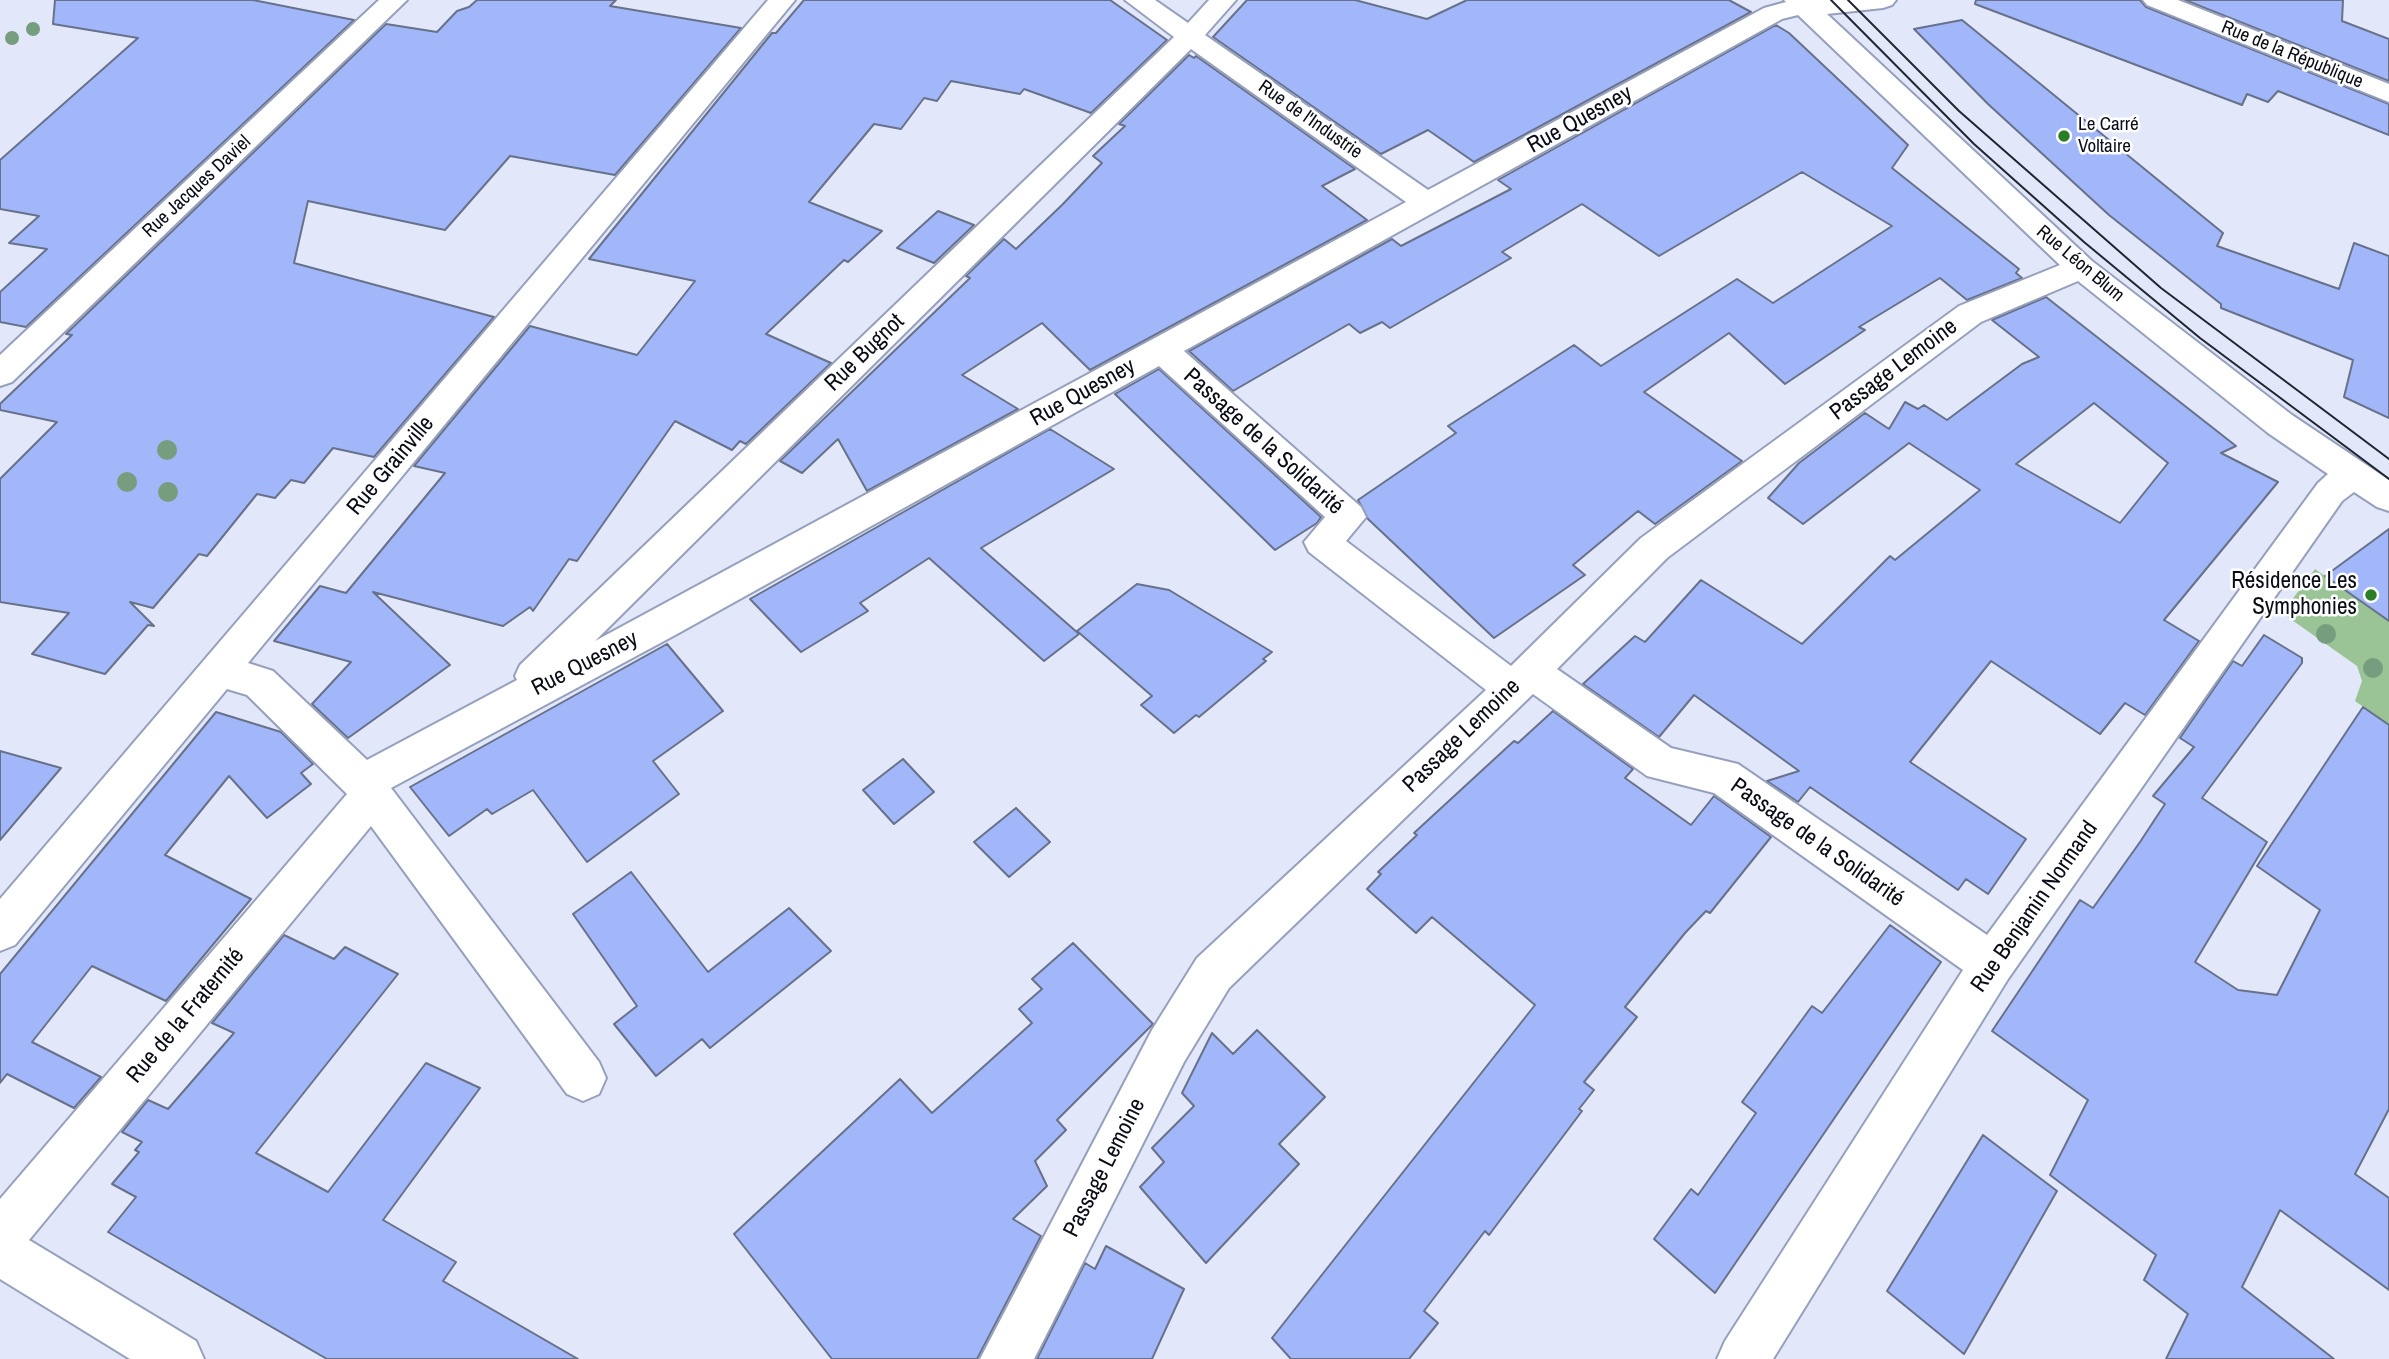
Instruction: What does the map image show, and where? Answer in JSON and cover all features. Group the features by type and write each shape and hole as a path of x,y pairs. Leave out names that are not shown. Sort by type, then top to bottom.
{"street":[{"name":"Rue Jacques Daviel","path":"0,374 394,0"},
{"name":"Rue Grainville","path":"0,931 782,0"},
{"name":"Rue de l'Industrie","path":"1138,0 1429,204"},
{"name":"Rue Bugnot","path":"505,705 1190,37 1223,0"},
{"name":"Rue Quesney","path":"368,789 505,705 664,623 1773,13 1800,3 1838,7 1883,0"},
{"name":"Rue de la République","path":"2157,0 2389,94"},
{"name":"Rue Léon Blum","path":"1800,3 2081,268 2247,399 2389,498"},
{"name":"Passage Lemoine","path":"1006,1359 1168,1046 1213,972 1521,680 1654,548 1970,314 2081,268"},
{"name":"Passage de la Solidarité","path":"1162,350 1348,517 1322,542 1521,680 1661,764 1724,778 1992,964"},
{"name":"Rue Benjamin Normand","path":"1743,1359 1992,964 2330,492 2352,473"},
{"path":"219,671 259,682 368,789 583,1078"},
{"name":"Rue de la Fraternité","path":"0,1237 368,789"},
{"path":"0,1251 178,1359"}],"green space":[{"path":"2315,569 2389,621 2389,725 2355,701 2362,681 2357,666 2282,613"}],"building":[{"path":"55,0 253,0 354,20 26,327 0,322 0,292 47,249 9,243 39,216 0,209 0,160 138,38 53,24"},
{"path":"477,0 616,0 610,6 741,28 615,175 510,156 445,230 308,201 294,263 494,317 374,457 333,448 304,483 291,480 275,498 257,494 207,556 199,554 153,608 130,602 154,626 148,625 105,674 32,654 69,613 0,602 0,479 57,422 0,410 0,404 72,335 66,334 386,24 437,32 457,11 469,7"},
{"path":"804,0 1110,0 1167,40 1091,113 1024,89 1020,94 951,81 937,101 924,98 901,129 874,124 809,202 882,231 848,262 844,260 766,334 831,363 746,444 740,441 732,450 675,421 577,561 569,559 533,611 530,607 503,626 373,592 450,665 348,738 312,704 351,662 274,641 320,586 346,593 445,473 414,466 530,326 637,355 695,281 589,259 772,33 776,33"},
{"path":"1247,0 1355,0 1427,19 1467,0 1729,0 1751,12 1474,162 1428,130 1381,154 1213,37"},
{"path":"1976,0 2140,0 2146,7 2389,104 2389,135 2278,91 2268,102 2247,94 2242,105 1975,4"},
{"path":"2185,0 2343,0 2342,21 2389,39 2389,81"},
{"path":"1962,20 2223,233 2217,246 2339,289 2354,243 2389,256 2389,418 2344,397 2353,360 2221,308 2221,304 2109,215 1988,104 1914,29"},
{"path":"1776,25 1789,33 1908,145 1892,168 2019,269 2016,273 2022,278 1967,300 1940,278 1859,327 1865,330 1785,384 1729,333 1644,392 1742,461 1655,524 1638,511 1573,565 1585,575 1494,638 1368,519 1358,500 1456,433 1448,426 1574,345 1601,366 1737,279 1773,303 1892,226 1802,172 1659,256 1582,204 1502,252 1511,258 1390,328 1382,322 1360,333 1349,324 1233,391 1189,351 1392,239 1401,246 1511,189 1498,180"},
{"path":"1189,55 1194,58 1196,56 1355,169 1322,186 1367,220 1090,370 1042,323 962,375 1018,409 867,491 838,439 802,473 780,461 970,278 966,276 1004,239 1016,249 1062,205 1102,163 1093,156 1125,126 1119,124"},
{"path":"938,211 974,225 934,263 897,248"},
{"path":"2046,297 2236,446 2221,453 2278,482 2164,620 2199,641 2145,715 2125,703 2100,734 1991,661 1910,762 2026,839 1988,894 1966,879 1958,890 1810,787 1798,802 1767,781 1799,771 1694,695 1659,737 1583,684 1635,636 1645,642 1701,580 1802,644 1890,556 1895,560 1980,490 1909,443 1803,524 1768,498 1799,463 1865,413 1889,429 1905,402 1918,409 1924,405 1947,420 2022,364 2039,357 1992,320","holes":["2094,403 2168,463 2120,523 2016,464"]},
{"path":"1159,369 1321,517 1317,523 1275,550 1115,394"},
{"path":"1050,429 1114,469 981,548 1079,634 1044,661 929,558 860,603 868,611 801,652 750,599"},
{"name":"Résidence Les Symphonies","path":"2389,529 2389,621 2325,576"},
{"path":"1137,584 1169,590 1272,652 1263,659 1266,661 1199,717 1196,715 1174,733 1141,705 1152,696 1077,631"},
{"path":"2264,635 2302,658 2302,663 2202,798 2267,842 2195,962 2238,990 2277,995 2320,910 2257,866 2363,707 2389,725 2389,1109 2355,1174 2389,1198 2389,1290 2280,1210 2242,1287 2334,1359 2166,1359 2188,1314 2144,1280 2156,1255 2050,1175 2088,1100 1992,1031 2080,900 2093,908 2140,842 2165,804 2153,796 2194,747 2180,738 2233,661 2242,666"},
{"path":"667,644 723,711 653,761 679,794 587,862 533,790 492,814 487,809 449,836 410,787"},
{"path":"1553,711 1633,769 1625,778 1691,825 1714,796 1771,837 1710,913 1706,911 1685,933 1625,1007 1637,1017 1584,1082 1594,1090 1579,1109 1582,1111 1489,1235 1485,1231 1424,1311 1438,1323 1409,1359 1291,1359 1272,1338 1535,1005 1432,917 1416,933 1367,889 1381,874 1378,872 1417,835 1414,833 1514,741 1518,743"},
{"path":"216,712 281,732 313,764 301,773 311,784 267,818 229,776 165,855 251,899 166,1001 92,966 32,1042 101,1077 74,1108 7,1074 0,1083 0,974"},
{"path":"0,751 61,768 0,840"},
{"path":"903,759 934,792 894,824 863,790"},
{"path":"1016,808 1050,842 1009,877 974,842"},
{"path":"631,872 708,972 789,908 831,951 710,1048 702,1039 656,1076 614,1024 637,1006 573,914"},
{"path":"1890,925 1941,962 1715,1293 1654,1239 1691,1189 1698,1195 1756,1113 1742,1102 1812,1006 1822,1013"},
{"path":"284,935 334,959 345,947 398,974 256,1153 328,1192 426,1063 480,1088 383,1220 456,1262 443,1281 578,1359 327,1359 108,1232 136,1197 112,1184 139,1152 135,1150 142,1142 122,1132 148,1100 168,1109 234,1033 212,1023"},
{"path":"1073,943 1153,1024 1057,1120 1066,1130 1035,1161 1047,1186 1013,1219 1041,1236 977,1359 832,1359 734,1234 900,1079 932,1113 1032,1023 1019,1009 1042,989 1032,979"},
{"path":"1257,1030 1325,1097 1279,1144 1299,1164 1206,1263 1140,1187 1164,1162 1152,1148 1194,1106 1182,1093 1212,1033 1233,1054"},
{"path":"1983,1135 2057,1191 1964,1354 1887,1291"},
{"path":"1106,1246 1184,1289 1152,1359 1037,1359 1085,1263 1095,1269"}],"tram line":[{"path":"1831,0 1974,144 2084,242 2200,338 2389,479"},
{"path":"1848,0 1959,111 2161,288 2389,459"}],"place":[{"name":"Le Carré Voltaire","path":"2064,136"},
{"name":"Résidence Les Symphonies","path":"2371,595"}]}
